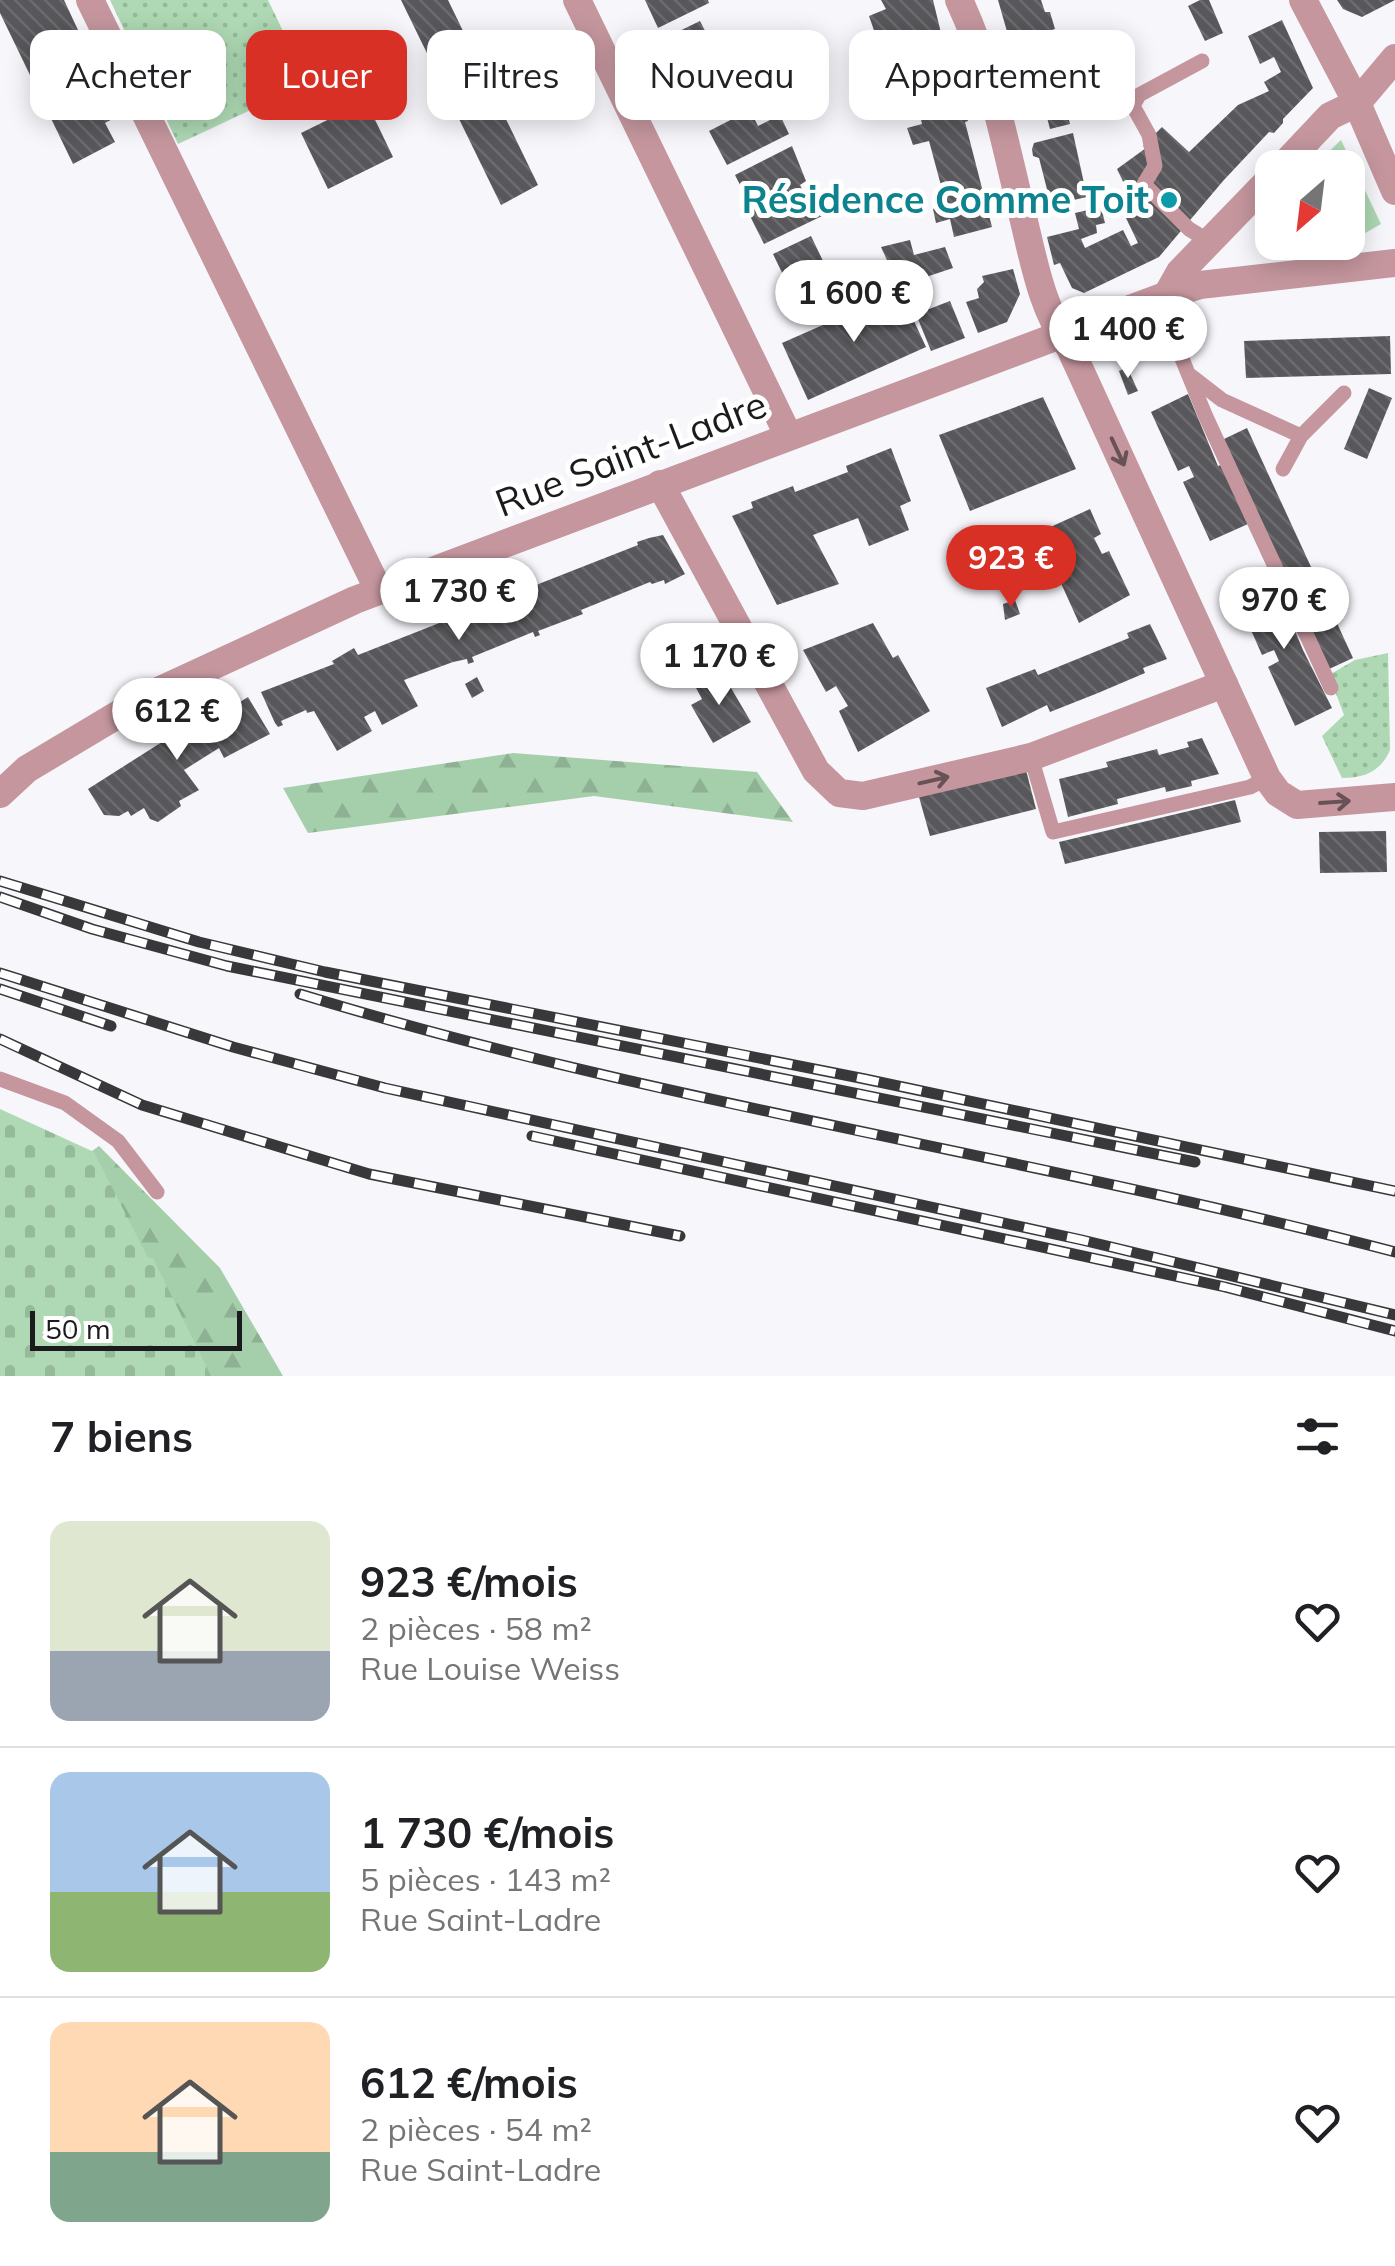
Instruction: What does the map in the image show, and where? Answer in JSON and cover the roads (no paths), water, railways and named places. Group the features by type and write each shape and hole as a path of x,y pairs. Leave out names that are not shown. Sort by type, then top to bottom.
{"street":[{"path":"90,0 378,591"},
{"path":"578,0 788,435"},
{"path":"959,0 994,95 1043,297 1272,786 1296,805 1395,797"},
{"path":"1302,0 1358,102 1395,191"},
{"path":"1298,150 1330,116 1358,102 1395,58"},
{"path":"1162,296 1255,194"},
{"name":"Rue Saint-Ladre","path":"4,783 154,693 378,591 1059,333 1200,285 1395,263"},
{"path":"660,484 816,771 839,793 864,796 1031,758 1224,684"}],"lane":[{"path":"1202,61 1138,95 1133,106 1149,135 1156,166 1144,184 1189,229 1210,242"},
{"path":"1162,296 1187,373 1331,688"},
{"path":"1187,373 1222,400 1301,436"},
{"path":"1283,469 1301,436 1344,393"},
{"path":"1031,758 1053,832 1250,787 1272,786"},
{"path":"0,1079 65,1103 118,1141 157,1192"}],"railway":[{"path":"0,881 199,942 325,972 865,1079 1395,1191"},
{"path":"0,897 92,929 227,966 1195,1162"},
{"path":"0,973 233,1047 385,1088 1082,1240 1395,1315"},
{"path":"0,989 111,1026"},
{"path":"300,994 572,1067 1121,1187 1395,1252"},
{"path":"0,1039 142,1105 369,1174 680,1236"},
{"path":"532,1136 1225,1287 1395,1331"}],"place":[{"name":"Résidence Comme Toit","path":"1169,200"}]}
